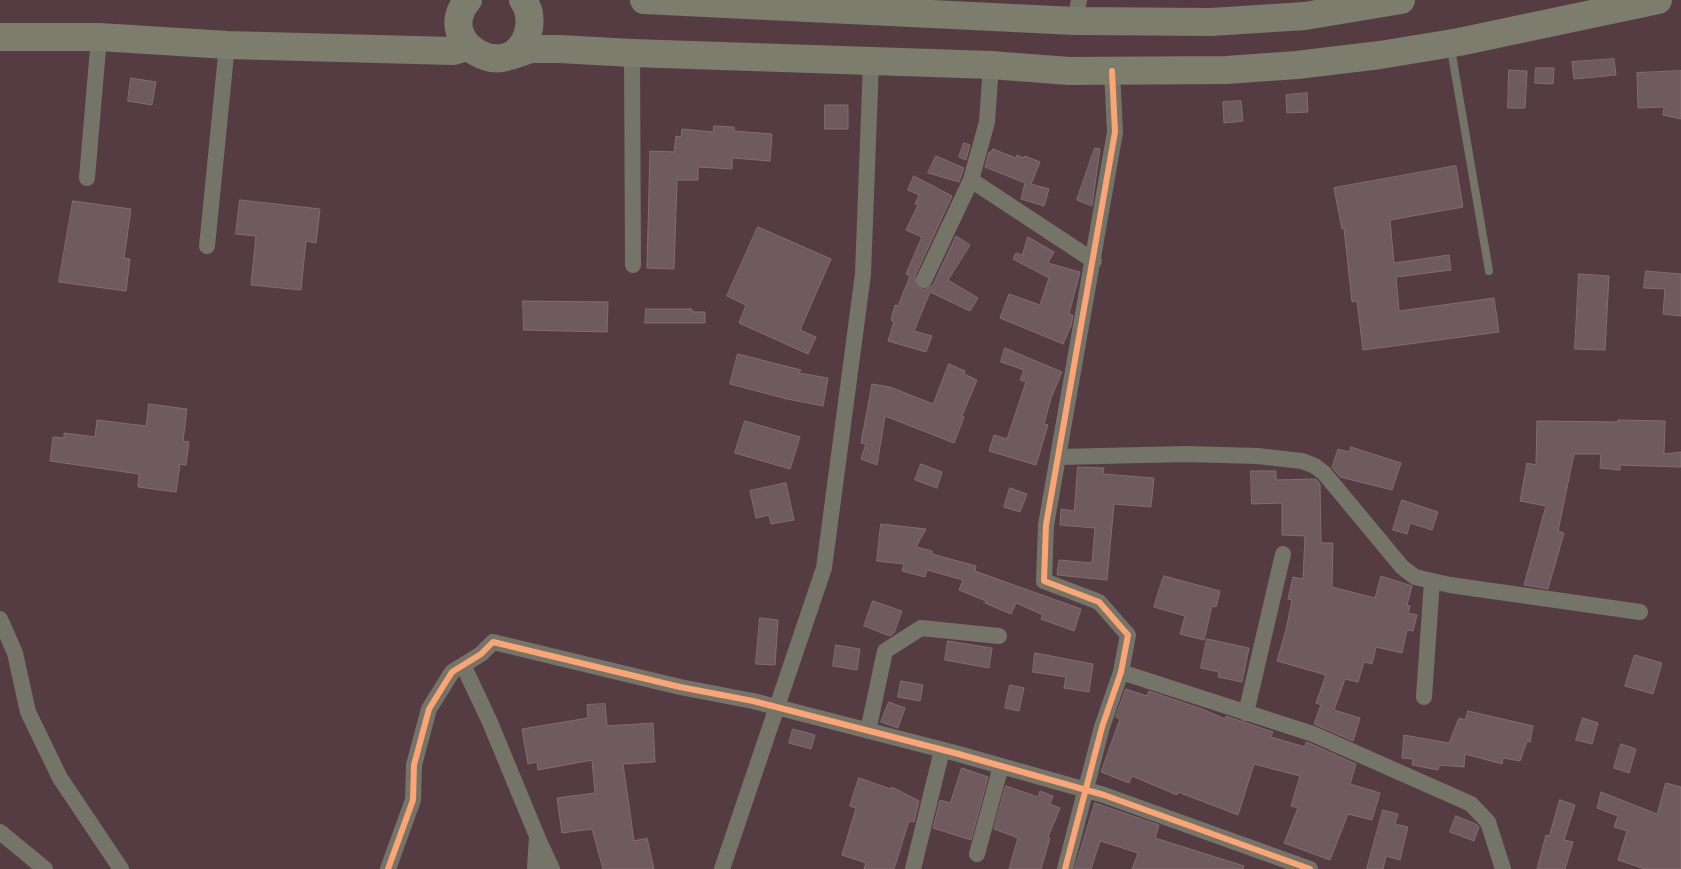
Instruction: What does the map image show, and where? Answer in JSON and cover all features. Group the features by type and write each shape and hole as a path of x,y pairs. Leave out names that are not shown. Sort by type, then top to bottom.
{"highway":[{"path":"468,0 463,5 458,28 467,47 478,55 492,58 510,56 531,49 991,65 1068,71 1226,70 1297,65 1380,55 1450,43 1658,0"},
{"path":"510,56 525,43 530,27 529,14 522,0"},
{"path":"644,0 787,8 875,5 1077,10 1211,22 1286,17 1402,0"},
{"path":"0,37 99,37 227,45 453,50 467,47"}],"street":[{"path":"87,178 99,37"},
{"path":"207,246 227,45"},
{"path":"632,53 634,265"},
{"path":"722,869 824,568 864,274 871,62"},
{"path":"924,280 971,180 987,122 991,65"},
{"path":"1065,869 1102,726 1122,672 1128,635 1099,602 1044,581 1046,525 1094,261 1115,132 1112,71"},
{"path":"971,180 1094,261"},
{"path":"1058,457 1187,454 1257,456 1302,461 1315,466 1324,473 1402,567 1415,577 1640,612"},
{"path":"1246,713 1283,554"},
{"path":"1424,697 1432,581"},
{"path":"0,619 15,653 28,712 60,778 121,869"},
{"path":"868,731 885,650 921,628 999,636"},
{"path":"388,869 413,800 414,765 429,708 452,672 481,654 493,642 777,708 1001,766 1086,790 1310,869"},
{"path":"463,665 489,720 552,869"},
{"path":"1122,672 1313,734 1471,804 1488,822 1504,869"},
{"path":"913,869 942,750"},
{"path":"977,854 1001,766"},
{"path":"0,832 45,869"},
{"path":"535,869 537,836"}],"lane":[{"path":"1450,43 1489,271"}],"building":[{"path":"1614,59 1616,75 1574,79 1572,62"},
{"path":"1536,68 1554,68 1553,84 1535,83"},
{"path":"1509,70 1527,71 1525,108 1508,108"},
{"path":"1681,71 1681,119 1663,115 1664,107 1638,108 1637,73"},
{"path":"131,78 156,82 152,105 128,101"},
{"path":"1307,93 1308,112 1287,113 1286,95"},
{"path":"1241,101 1243,121 1224,123 1223,102"},
{"path":"825,105 848,105 848,129 825,129"},
{"path":"714,126 734,127 734,131 772,134 770,161 732,158 732,169 698,167 698,180 677,180 674,269 647,268 650,151 674,152 676,136 681,137 682,129 713,132"},
{"path":"964,143 970,145 966,160 959,157"},
{"path":"1095,148 1100,149 1092,206 1077,200"},
{"path":"993,149 1016,158 1017,155 1024,158 1025,156 1040,162 1031,184 1049,189 1044,206 1021,199 1025,183 985,167 989,152"},
{"path":"936,156 964,168 959,182 928,173"},
{"path":"1456,166 1463,207 1390,220 1394,263 1449,255 1451,270 1396,277 1399,311 1494,298 1499,332 1363,350 1357,301 1352,302 1344,228 1342,229 1334,188"},
{"path":"914,176 952,196 915,276 916,285 924,290 933,285 956,236 970,245 948,280 978,298 970,311 930,292 914,331 932,336 926,352 888,341 894,322 891,320 895,305 898,306 910,276 906,274 922,237 906,230 918,205 915,204 919,195 908,190"},
{"path":"240,200 320,209 316,243 306,241 301,290 251,285 256,236 236,234"},
{"path":"73,201 131,209 124,258 130,259 126,291 59,282"},
{"path":"758,227 831,259 800,330 816,337 808,354 739,323 746,305 727,296"},
{"path":"1028,237 1054,252 1048,263 1080,272 1069,314 1073,315 1071,326 1063,344 1000,318 1009,294 1040,305 1049,278 1013,259 1016,253 1022,255"},
{"path":"1646,271 1681,274 1681,316 1663,314 1665,289 1644,288"},
{"path":"1579,274 1609,276 1605,350 1575,349"},
{"path":"523,301 608,302 607,332 524,330"},
{"path":"646,309 692,309 692,312 705,312 705,323 645,323"},
{"path":"1005,348 1062,372 1051,398 1044,424 1048,425 1036,465 989,451 994,435 1007,439 1026,382 1020,380 1024,370 1001,362"},
{"path":"738,354 801,370 799,373 828,378 823,406 730,384"},
{"path":"949,364 965,371 964,374 977,380 962,416 964,417 954,443 885,416 877,465 861,459 866,444 861,443 872,384 890,387 933,404"},
{"path":"149,404 187,409 183,441 189,442 186,465 180,464 176,492 138,487 139,474 50,461 53,437 64,438 64,433 95,437 97,420 146,426"},
{"path":"1618,420 1665,421 1664,454 1681,452 1681,467 1620,465 1620,470 1600,468 1601,454 1574,454 1558,531 1564,533 1548,589 1524,585 1546,506 1520,501 1527,463 1536,465 1537,421 1618,422"},
{"path":"745,421 800,437 790,469 735,453"},
{"path":"1351,447 1401,463 1392,490 1340,477 1332,467 1338,449 1349,452"},
{"path":"921,464 942,472 937,488 915,480"},
{"path":"1078,467 1104,468 1103,474 1154,478 1151,507 1114,504 1107,580 1057,575 1059,560 1092,563 1095,528 1060,525 1061,509 1074,511"},
{"path":"1251,471 1276,471 1276,480 1316,479 1320,484 1321,543 1333,543 1332,587 1375,598 1381,576 1412,586 1407,605 1410,606 1408,613 1417,615 1413,631 1407,630 1402,653 1376,647 1372,664 1364,662 1358,682 1345,679 1334,710 1360,718 1353,741 1314,724 1321,705 1316,703 1326,675 1277,661 1292,600 1288,599 1293,577 1303,579 1305,536 1282,535 1282,503 1252,504"},
{"path":"786,483 794,520 771,524 769,515 756,518 750,491"},
{"path":"1010,488 1027,494 1020,512 1004,507"},
{"path":"1402,500 1438,512 1432,530 1410,523 1407,534 1393,530"},
{"path":"881,524 926,529 916,547 932,551 932,554 976,566 975,571 1081,609 1074,631 1041,619 1043,615 1016,603 1011,614 985,603 986,601 959,590 963,580 927,570 925,577 902,571 904,564 877,561"},
{"path":"1164,576 1220,591 1216,607 1212,606 1204,640 1180,634 1185,616 1154,607"},
{"path":"873,601 902,611 894,633 890,636 864,626"},
{"path":"760,618 778,620 775,665 756,664"},
{"path":"1207,639 1249,648 1242,682 1218,677 1219,672 1201,668"},
{"path":"948,641 992,648 989,668 945,660"},
{"path":"836,645 860,649 857,670 833,666"},
{"path":"1035,653 1093,664 1089,692 1064,688 1066,677 1033,672"},
{"path":"1635,655 1662,663 1653,694 1625,686"},
{"path":"901,681 923,685 920,701 898,697"},
{"path":"1010,685 1024,688 1019,711 1005,708"},
{"path":"1126,689 1147,696 1149,691 1225,719 1226,716 1273,732 1271,737 1305,747 1306,742 1356,764 1350,784 1380,793 1372,820 1348,814 1330,860 1284,843 1298,808 1291,806 1300,776 1254,764 1238,815 1178,792 1177,795 1132,776 1129,783 1101,772 1120,719 1116,717"},
{"path":"889,702 905,708 898,728 881,722"},
{"path":"605,704 607,726 653,723 655,762 623,764 634,841 647,838 654,869 603,869 592,829 562,833 557,798 595,793 592,760 538,770 537,762 528,764 522,729 588,718 587,705"},
{"path":"1468,711 1533,726 1530,742 1527,741 1520,761 1503,758 1502,764 1465,754 1464,767 1439,765 1438,770 1412,765 1413,759 1402,758 1404,735 1449,743 1459,718 1465,720"},
{"path":"1583,718 1598,723 1592,744 1576,740"},
{"path":"793,729 815,735 811,749 789,743"},
{"path":"1621,744 1636,749 1629,773 1614,768"},
{"path":"962,768 988,777 971,840 933,828 940,800 950,803"},
{"path":"859,778 891,789 892,787 919,801 914,822 909,821 894,869 864,869 866,863 842,855 856,808 850,806"},
{"path":"1666,783 1681,787 1681,869 1645,869 1618,860 1627,831 1614,827 1618,816 1597,808 1601,792 1657,814"},
{"path":"1006,786 1038,797 1040,791 1053,796 1050,804 1060,808 1048,837 1050,838 1041,869 1009,869 1018,838 994,829"},
{"path":"1560,800 1575,805 1564,840 1573,842 1565,869 1537,869 1546,835 1549,836"},
{"path":"1095,803 1159,825 1155,838 1244,866 1243,869 1132,869 1138,853 1100,841 1091,869 1075,869"},
{"path":"1383,810 1398,814 1395,824 1408,827 1400,860 1386,856 1383,869 1367,869"},
{"path":"1456,816 1479,827 1474,841 1450,832"}],"cycle path":[{"path":"1065,869 1102,727 1121,672 1128,635 1099,602 1044,581 1046,525 1115,132 1112,71"},
{"path":"388,869 413,800 414,765 429,709 452,672 481,654 493,642 680,687 753,701 955,753 1104,795 1310,869"}]}
